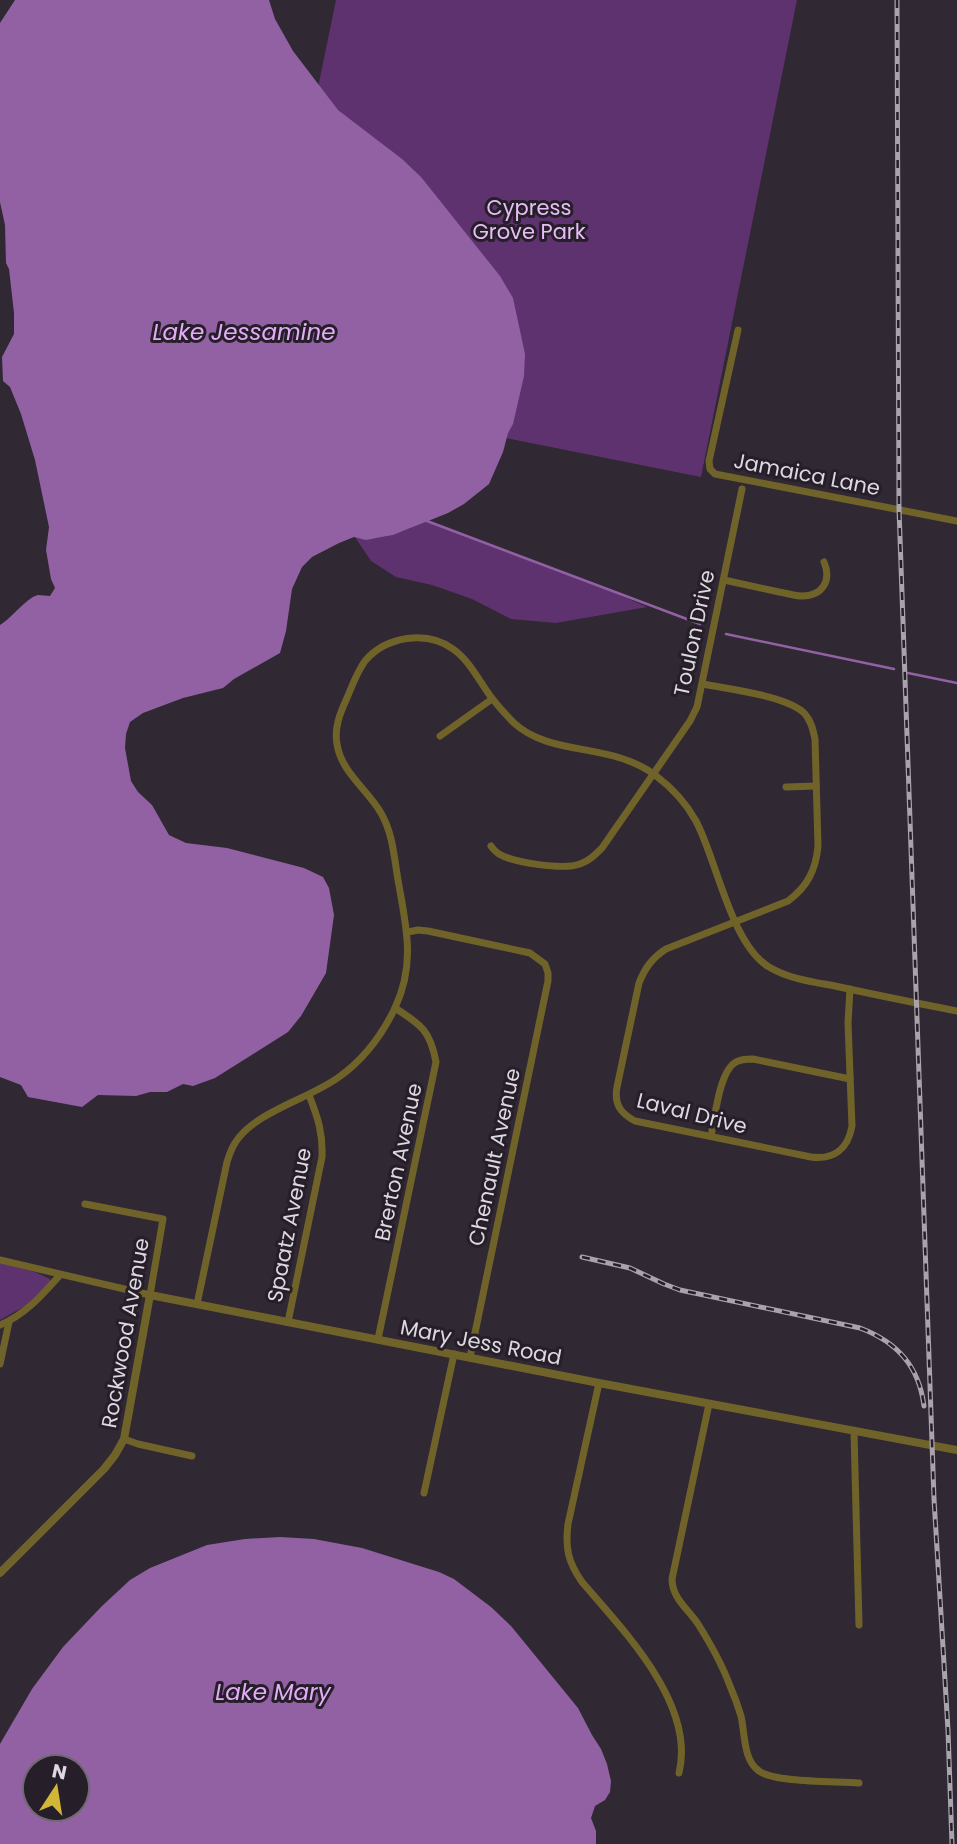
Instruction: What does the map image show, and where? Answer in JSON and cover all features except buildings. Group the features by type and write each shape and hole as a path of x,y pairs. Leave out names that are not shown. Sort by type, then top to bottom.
{"street":[{"name":"Jamaica Lane","path":"738,330 709,461 710,470 715,474 769,486 957,521"},
{"name":"Toulon Drive","path":"491,846 506,857 557,867 580,864 592,858 602,848 697,707 742,489"},
{"path":"724,580 801,596 816,593 824,585 828,576 824,562"},
{"path":"197,1304 227,1162 234,1144 244,1131 257,1121 309,1095 354,1066 381,1032 395,1008 406,971 408,932 391,836 379,808 349,772 341,758 337,745 337,722 365,661 374,652 397,640 426,638 452,648 471,667 492,699 510,719 534,737 620,757 654,774 686,806 697,823 747,947 768,966 797,978 957,1011"},
{"path":"703,684 795,706 805,714 812,725 815,739 817,859 807,882 788,901 735,921"},
{"path":"440,736 492,699"},
{"path":"786,787 816,786"},
{"name":"Laval Drive","path":"735,921 666,949 649,962 639,984 615,1096 625,1116 635,1121 811,1157 829,1157 845,1146 851,1136 848,1023 850,989"},
{"name":"Chenault Avenue","path":"408,932 418,930 530,953 545,964 548,973 470,1357"},
{"name":"Brerton Avenue","path":"378,1339 436,1062 427,1033 418,1023 395,1008"},
{"path":"711,1136 725,1074 735,1062 753,1059 850,1079"},
{"name":"Spaatz Avenue","path":"288,1322 322,1157 323,1140 309,1095"},
{"name":"Rockwood Avenue","path":"0,1573 104,1469 124,1439 163,1219 85,1204"},
{"name":"Mary Jess Road","path":"0,1260 150,1295 957,1450"},
{"path":"0,1325 9,1322 33,1304 60,1275"},
{"path":"0,1364 9,1322"},
{"path":"424,1493 454,1354"},
{"path":"599,1383 568,1524 569,1559 582,1581 639,1649 664,1691 681,1740 683,1753 679,1773"},
{"path":"709,1404 672,1586 676,1596 697,1622 713,1649 730,1685 741,1717 750,1762 755,1769 776,1777 859,1783"},
{"path":"854,1432 859,1625"},
{"path":"124,1439 192,1456"}],"green space":[{"name":"Cypress Grove Park","path":"336,0 797,0 701,477 256,388"},
{"path":"427,521 597,585 647,607 556,623 511,619 472,599 432,585 396,577 371,561 355,537 383,537"},
{"path":"0,1263 35,1272 50,1279 50,1282 25,1306 0,1320"}],"water":[{"name":"Lake Jessamine","path":"15,0 269,0 275,19 293,51 338,110 421,177 500,276 513,298 525,354 524,376 513,424 489,484 448,513 393,535 366,540 354,537 312,557 302,567 292,589 280,653 223,688 183,698 143,713 130,722 125,748 131,781 152,805 169,835 186,843 227,848 304,868 323,877 329,888 334,915 326,973 301,1016 288,1032 215,1078 193,1086 183,1084 167,1092 150,1092 136,1096 98,1095 82,1107 28,1097 21,1085 0,1077 0,625 29,600 38,595 50,596 55,588 46,550 49,527 35,460 21,414 10,387 3,381 2,357 14,334 14,313 0,202 0,23"},
{"name":"Lake Mary","path":"280,1537 314,1539 362,1548 439,1572 454,1579 491,1607 511,1626 578,1708 601,1749 611,1781 610,1792 605,1800 595,1806 591,1818 596,1831 596,1844 0,1844 0,1744 32,1689 63,1647 130,1580 150,1568 207,1545"}],"waterway":[{"path":"427,521 700,624"},
{"path":"726,634 894,669"},
{"path":"908,673 957,683"}],"railway":[{"path":"897,0 899,509 934,1499 952,1844"},
{"path":"582,1257 630,1268 680,1290 860,1328 885,1340 904,1357 917,1379 924,1406"}]}
